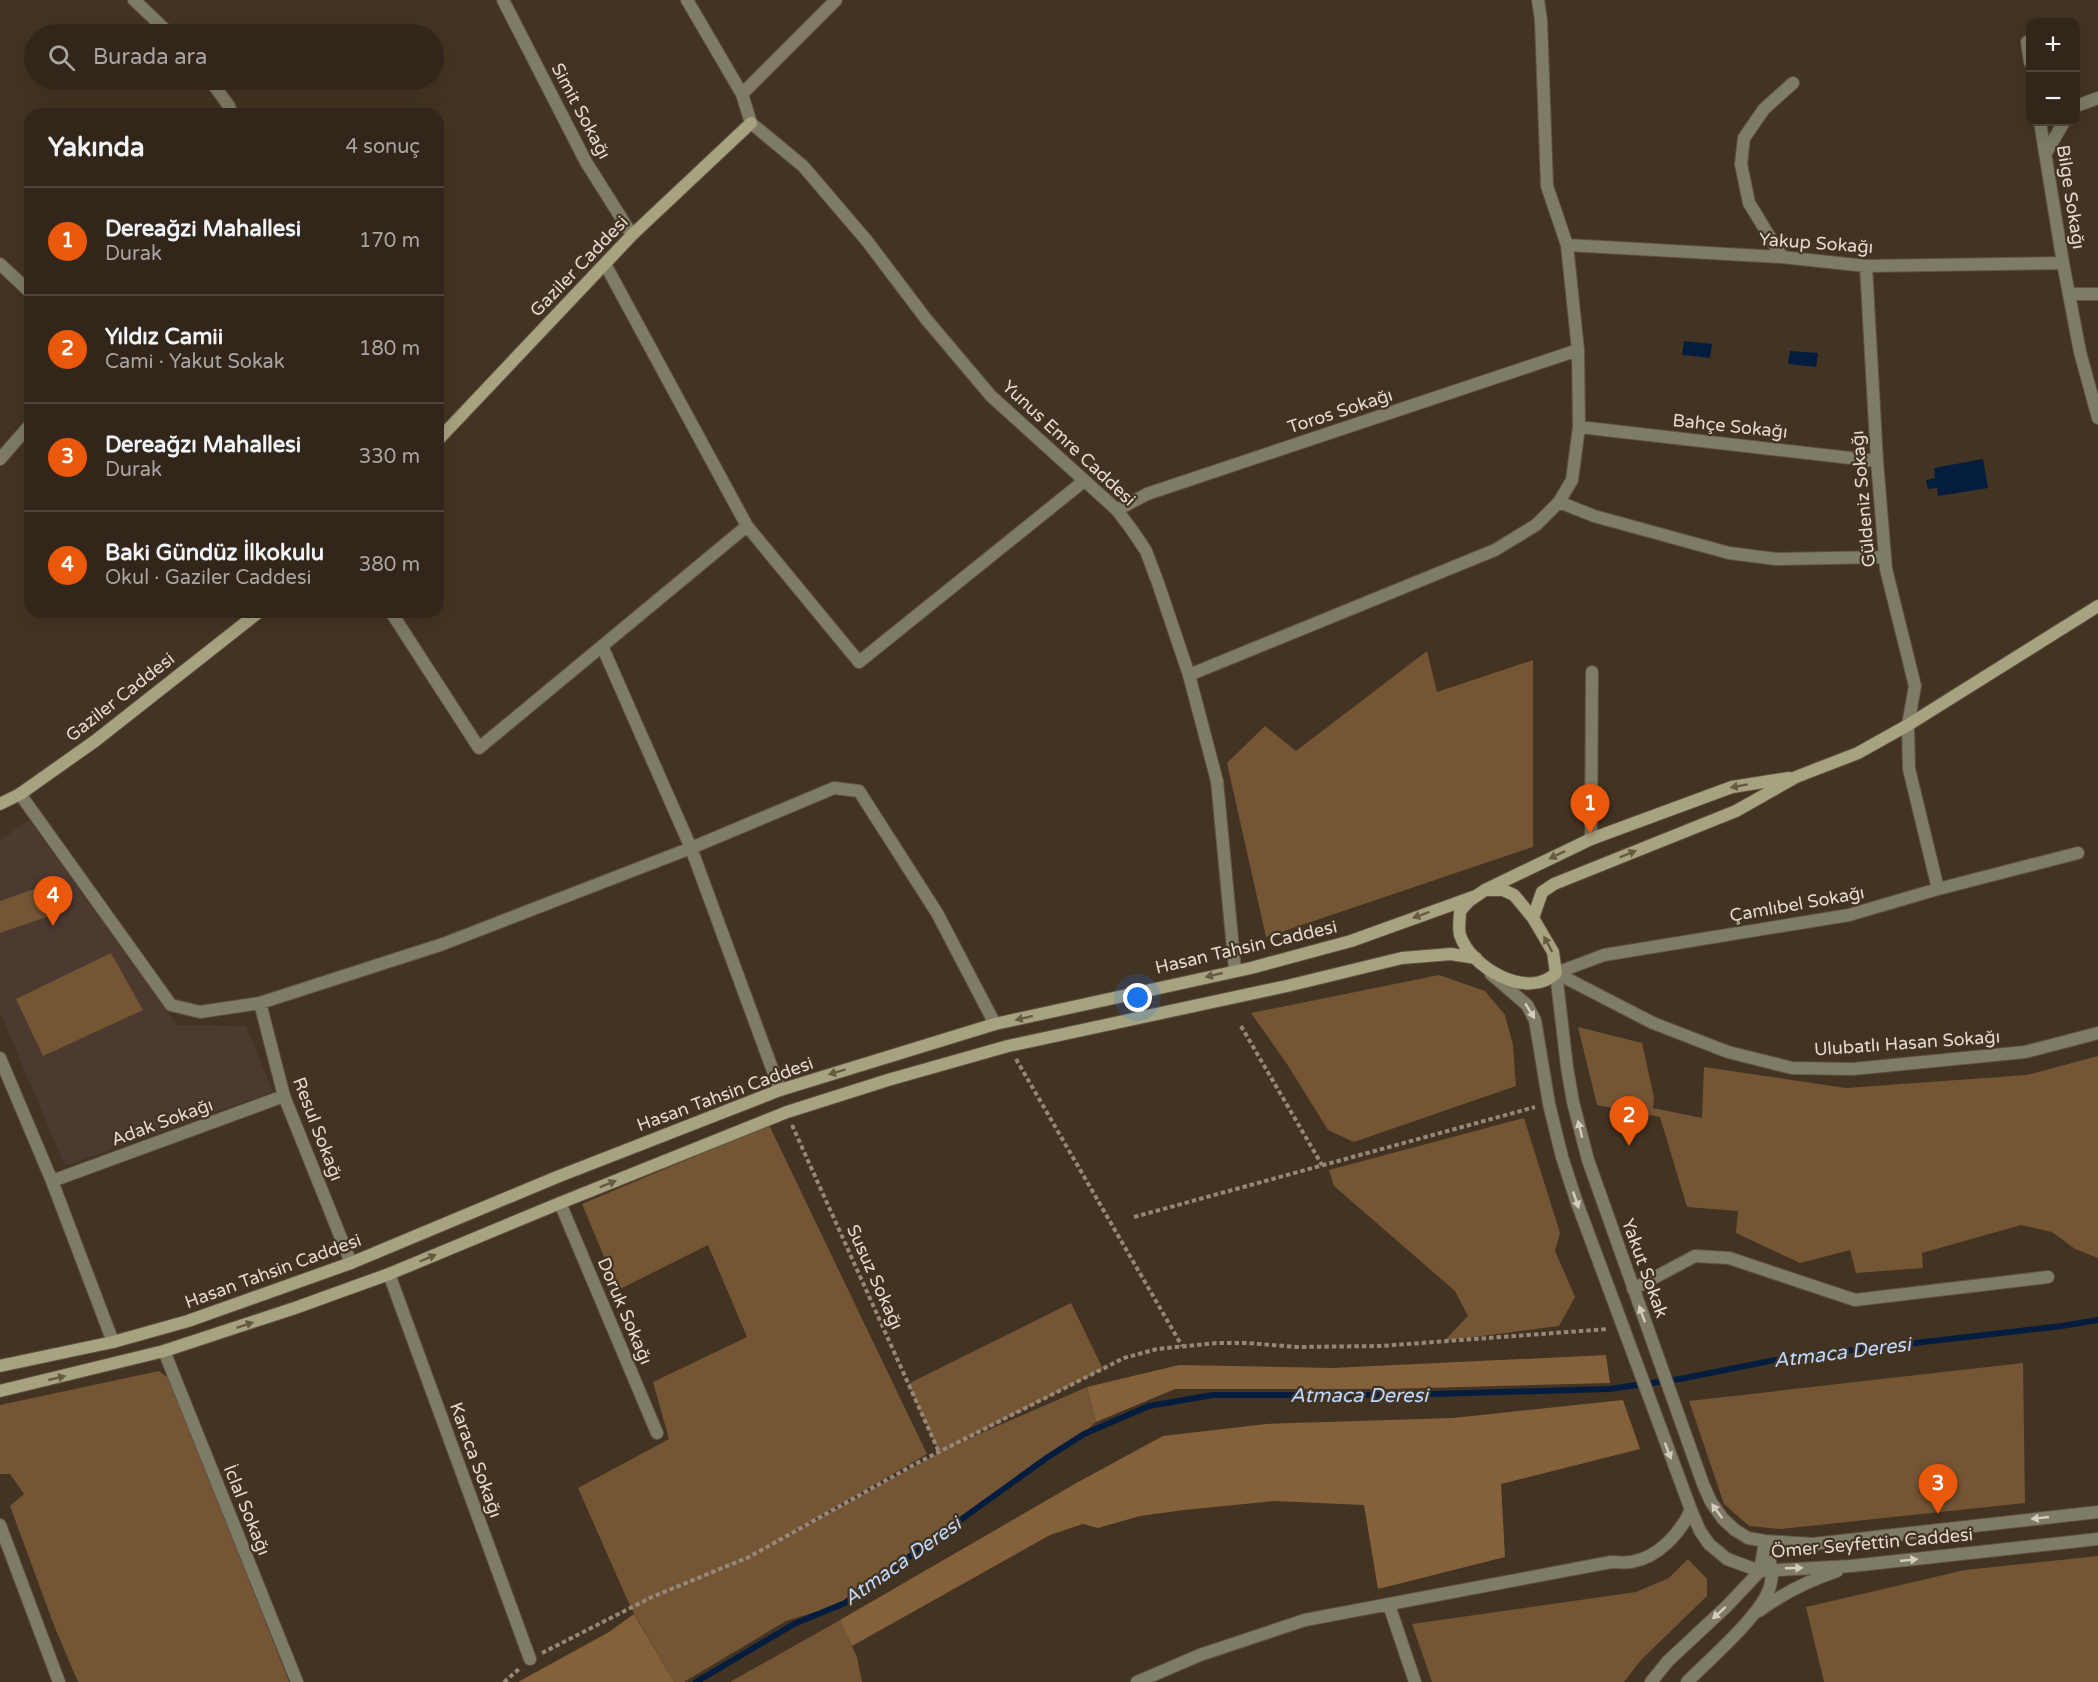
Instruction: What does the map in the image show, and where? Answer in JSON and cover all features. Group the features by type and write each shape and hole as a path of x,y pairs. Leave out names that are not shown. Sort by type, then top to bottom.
{"main road":[{"name":"Gaziler Caddesi","path":"444,434 632,235 751,123"},
{"path":"1533,918 1542,892 1554,884 1736,811 1796,777 1858,753 1908,725 2098,607"},
{"name":"Gaziler Caddesi","path":"0,804 20,794 95,741 251,618"},
{"name":"Hasan Tahsin Caddesi","path":"0,1366 113,1342 188,1321 351,1263 557,1177 780,1089 995,1024 1251,968 1351,941 1481,893 1591,838 1732,787 1796,777"},
{"path":"1503,890 1514,895 1533,918 1553,952 1556,973 1550,979 1536,983 1522,984 1488,971 1468,950 1460,934 1460,911 1481,893 1503,890"},
{"path":"0,1391 164,1352 295,1308 388,1274 787,1112 888,1080 1008,1046 1287,986 1402,958 1451,954 1476,958"}],"street":[{"path":"134,0 159,24"},
{"name":"Simit Sokağı","path":"503,0 586,162 632,235"},
{"path":"687,0 742,94 751,123"},
{"path":"742,94 836,0"},
{"path":"1189,675 1476,560 1530,529 1548,514 1559,502 1572,480 1579,427 1578,350 1567,245 1547,186 1541,20 1538,0"},
{"path":"1782,257 1749,203 1741,164 1744,138 1764,109 1793,83"},
{"path":"217,90 229,108"},
{"path":"2080,105 2098,98"},
{"name":"Yunus Emre Caddesi","path":"751,123 803,166 867,241 926,319 991,396 1117,510 1146,551 1189,675 1217,781 1235,970"},
{"name":"Bilge Sokağı","path":"2041,126 2080,352 2098,418"},
{"path":"2046,153 2062,126"},
{"name":"Yakup Sokağı","path":"1567,245 1782,257 1866,266 2063,263"},
{"path":"0,264 24,286"},
{"path":"605,264 747,526 859,663 1084,481"},
{"name":"Güldeniz Sokağı","path":"1866,266 1877,461 1886,569 1915,686 1908,725 1908,769 1938,889"},
{"path":"2069,294 2098,294"},
{"name":"Toros Sokağı","path":"1117,510 1147,494 1578,350"},
{"name":"Bahçe Sokağı","path":"1579,427 1877,461"},
{"path":"0,459 24,432"},
{"path":"1559,502 1594,516 1729,553 1776,559 1886,557"},
{"path":"395,618 479,748 747,526"},
{"path":"602,646 691,848 780,1089"},
{"path":"1591,838 1592,672"},
{"path":"20,794 171,1005 200,1012 260,1003 443,944 691,848 834,788 859,791 937,913 995,1024"},
{"name":"Çamlıbel Sokağı","path":"1556,973 1604,955 1849,915 1938,889 2078,853"},
{"path":"1488,971 1527,1005 1535,1020 1549,1104 1562,1157 1575,1200 1622,1327"},
{"name":"Ulubatlı Hasan Sokağı","path":"1556,973 1653,1023 1728,1052 1792,1068 1853,1069 2025,1052 2098,1033"},
{"name":"Yakut Sokak","path":"1556,973 1567,1067 1573,1102 1588,1160 1671,1394 1711,1502 1735,1530 1748,1538 1765,1541"},
{"name":"Resul Sokağı","path":"260,1003 284,1096 351,1263"},
{"path":"0,1058 6,1088 52,1181 113,1342"},
{"name":"Adak Sokağı","path":"52,1181 284,1096"},
{"name":"Doruk Sokağı","path":"560,1203 657,1433"},
{"path":"1633,1289 1695,1256 1729,1258 1855,1300 2048,1277"},
{"name":"Karaca Sokağı","path":"388,1274 530,1659"},
{"name":"Ömer Seyfettin Caddesi","path":"1622,1327 1690,1510 1700,1531 1719,1553 1738,1564 1766,1570 1851,1566 2098,1539"},
{"name":"İclal Sokağı","path":"164,1352 297,1682"},
{"path":"1137,1682 1200,1655 1305,1620 1611,1562 1633,1562 1668,1542 1685,1522 1690,1510"},
{"name":"Ömer Seyfettin Caddesi","path":"1765,1541 1813,1544 2098,1512"},
{"path":"0,1525 59,1682"},
{"path":"1687,1682 1746,1621 1766,1596 1771,1582 1766,1570 1765,1541"},
{"path":"1746,1621 1779,1596 1815,1578 1851,1566"},
{"path":"1652,1682 1668,1661 1766,1570"},
{"path":"1389,1605 1415,1682"}],"path":[{"path":"1241,1026 1322,1165"},
{"path":"1008,1046 1182,1346"},
{"path":"1134,1217 1549,1104"},
{"name":"Susuz Sokağı","path":"787,1112 939,1452"},
{"path":"504,1682 530,1659 652,1597 749,1557 939,1452 1124,1358 1157,1349 1217,1343 1296,1347 1381,1346 1622,1327"}],"shaded area":[{"path":"1427,651 1437,692 1533,660 1533,847 1266,937 1227,763 1265,726 1296,751"},
{"path":"29,820 177,1025 246,1026 273,1092 65,1166 0,1012 0,840"},
{"path":"48,884 58,913 0,933 0,901"},
{"path":"111,953 143,1010 43,1056 16,999"},
{"path":"1439,975 1485,991 1505,1015 1513,1045 1516,1086 1354,1142 1328,1130 1287,1064 1251,1013"},
{"path":"1578,1027 1642,1043 1654,1098 1653,1108 1702,1118 1704,1067 1846,1088 2027,1075 2098,1056 2098,1258 2075,1249 2052,1232 2021,1225 1922,1253 1923,1268 1856,1273 1850,1250 1800,1263 1736,1233 1738,1211 1687,1207 1660,1117 1597,1105"},
{"path":"1524,1118 1560,1233 1555,1251 1575,1297 1559,1326 1444,1341 1468,1316 1455,1291 1334,1186 1329,1170"},
{"path":"769,1125 927,1454 779,1540 939,1453 908,1384 1071,1303 1103,1369 954,1445 1087,1387 1096,1422 1076,1439 845,1603 786,1621 684,1682 674,1682 631,1608 578,1488 669,1439 653,1382 747,1337 708,1245 618,1290 582,1204"},
{"path":"1606,1355 1610,1383 1387,1389 1175,1389 1096,1422 1087,1387 1179,1365 1332,1368"},
{"path":"2023,1363 2025,1503 1781,1529 1749,1526 1724,1504 1689,1401"},
{"path":"159,1371 170,1379 289,1682 78,1682 55,1628 10,1506 24,1494 10,1474 0,1474 0,1405"},
{"path":"1623,1400 1640,1449 1501,1484 1505,1557 1378,1589 1364,1505 1274,1501 1140,1516 1098,1528 1083,1524 1050,1535 852,1646 840,1620 1080,1481 1163,1436 1266,1424 1453,1418"},
{"path":"2098,1556 2098,1682 1824,1682 1806,1607 1965,1570"},
{"path":"1688,1559 1707,1579 1707,1596 1641,1660 1624,1682 1432,1682 1412,1624 1636,1592 1669,1578"},
{"path":"634,1614 674,1682 518,1682 609,1632"},
{"path":"840,1620 857,1657 862,1682 730,1682"}],"water":[{"path":"1684,341 1712,344 1710,358 1682,355"},
{"path":"1790,351 1818,353 1816,367 1788,364"},
{"path":"1983,459 1988,488 1938,496 1937,488 1928,489 1926,480 1935,478 1934,468"}],"waterway":[{"name":"Atmaca Deresi","path":"696,1682 794,1624 845,1603 1048,1457 1084,1434 1149,1406 1213,1395 1398,1395 1609,1389 1680,1379 1785,1358 2098,1320"}],"place":[{"name":"Dereağzi Mahallesi","path":"1590,834"},
{"name":"Baki Gündüz İlkokulu","path":"53,926"},
{"name":"Yıldız Camii","path":"1629,1146"},
{"name":"Dereağzı Mahallesi","path":"1938,1514"}]}
